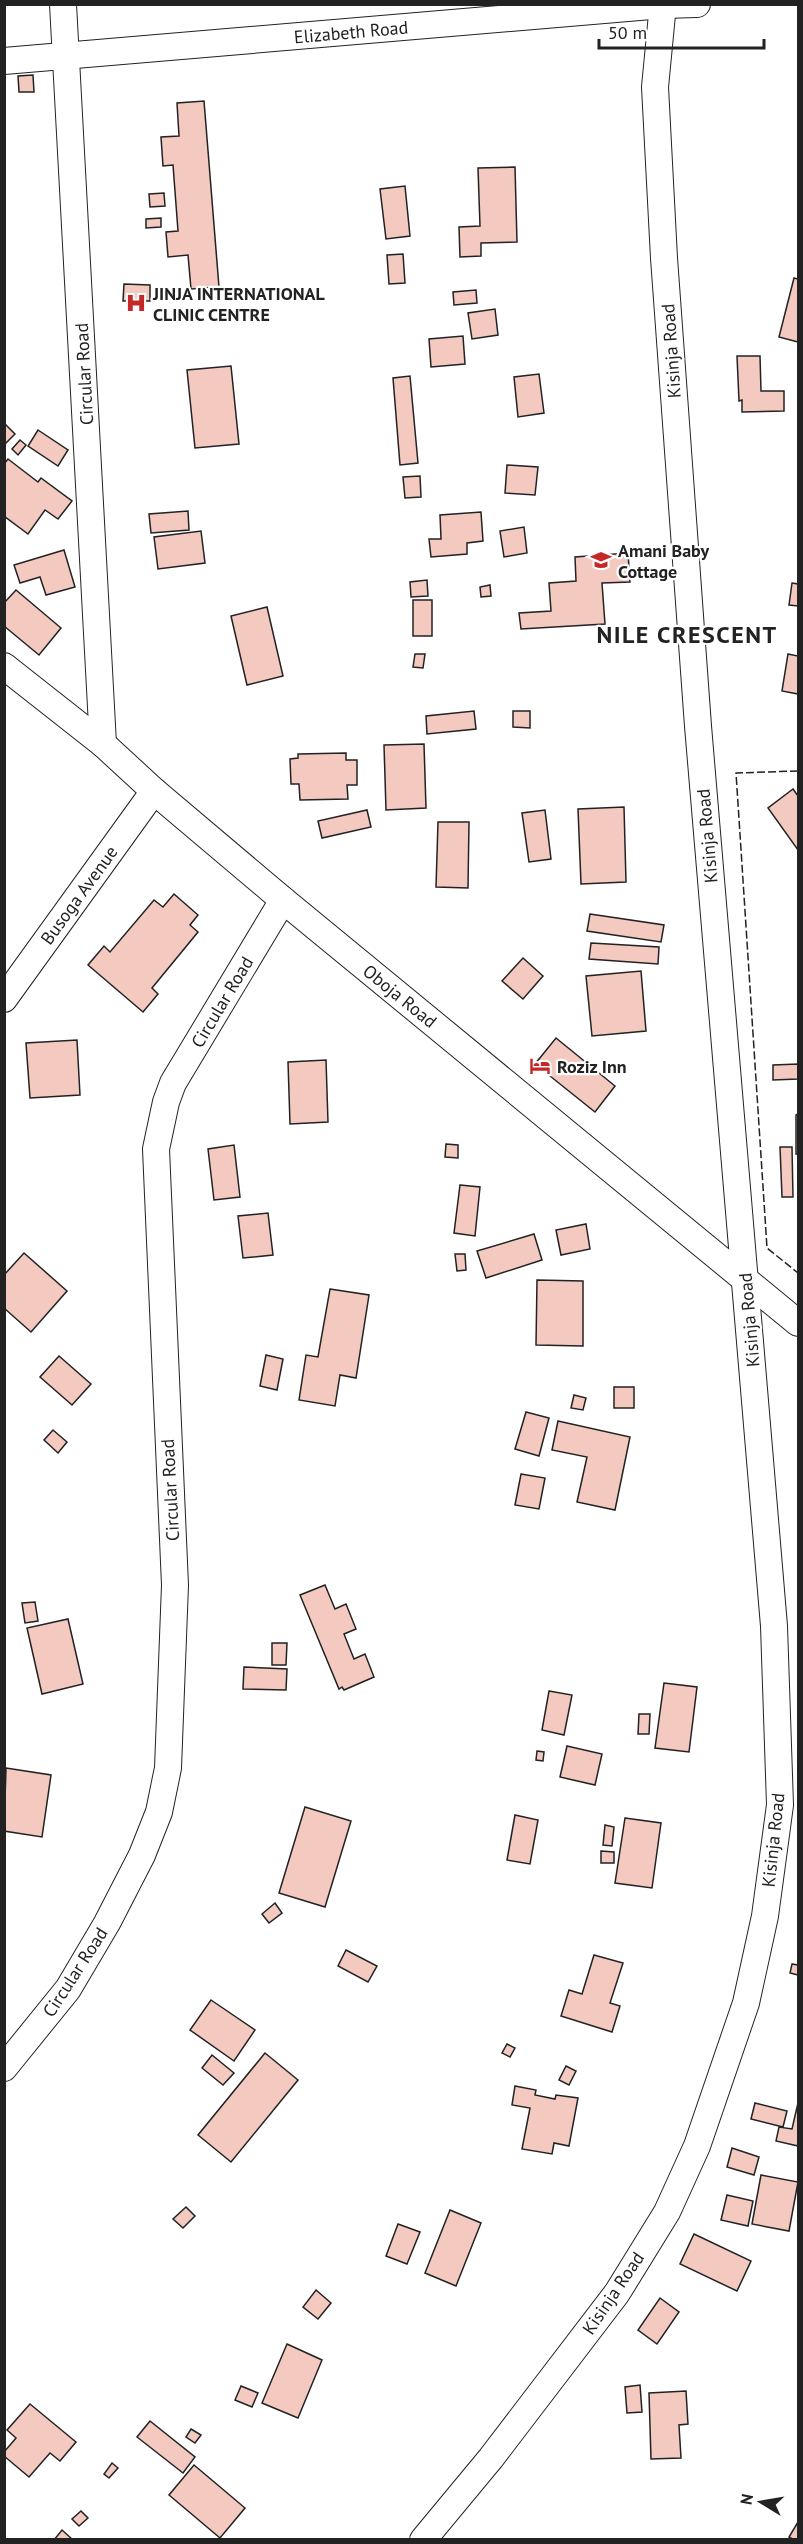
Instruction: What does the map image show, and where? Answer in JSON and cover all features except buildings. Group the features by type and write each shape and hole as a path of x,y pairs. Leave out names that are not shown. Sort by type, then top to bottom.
{"street":[{"name":"Circular Road","path":"63,4 103,744"},
{"name":"Elizabeth Road","path":"4,61 697,4"},
{"name":"Kisinja Road","path":"423,2540 491,2458 617,2293 666,2211 697,2146 746,2003 765,1916 780,1805 774,1626 698,726 664,258 656,87 663,5"},
{"name":"Oboja Road","path":"4,666 103,744 154,791 283,900 798,1323"},
{"name":"Busoga Avenue","path":"4,999 154,791"},
{"name":"Circular Road","path":"4,2068 68,1989 107,1923 142,1855 159,1812 168,1768 175,1585 156,1149 173,1083 283,900"}],"fence":[{"path":"798,771 736,773 767,1248 798,1273"}],"place":[{"name":"JINJA INTERNATIONAL CLINIC CENTRE","path":"136,303"},
{"name":"Amani Baby Cottage","path":"601,560"},
{"name":"Roziz Inn","path":"540,1066"}],"district":[{"name":"NILE CRESCENT","path":"687,634"}]}
